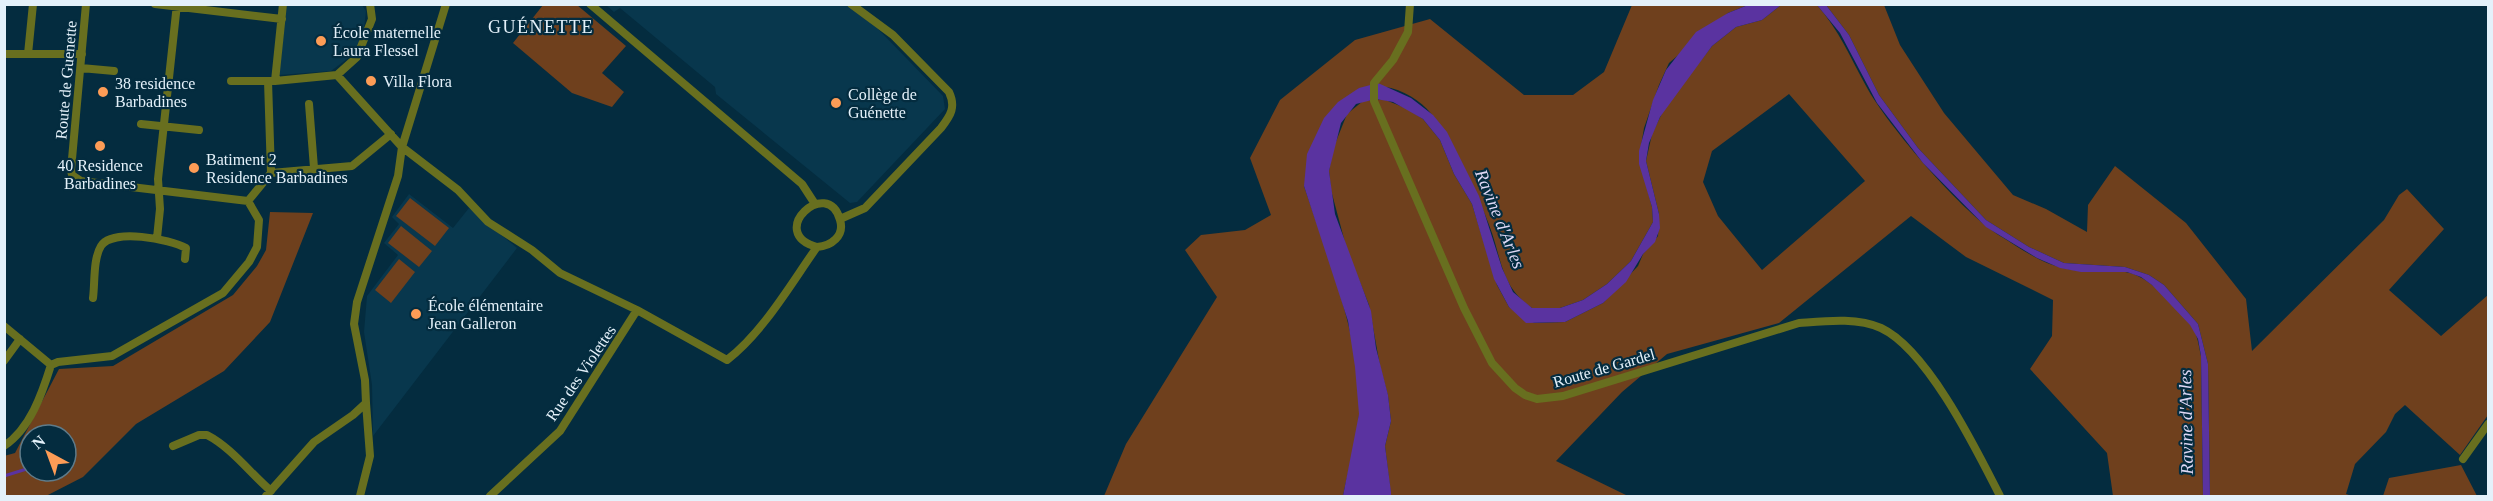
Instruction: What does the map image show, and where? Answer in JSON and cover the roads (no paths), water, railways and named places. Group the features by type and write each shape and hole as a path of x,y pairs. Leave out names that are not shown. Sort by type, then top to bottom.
{"street":[{"path":"28,54 33,4"},
{"name":"Route de Guenette","path":"86,4 72,175 81,181 248,201"},
{"path":"155,4 282,19"},
{"path":"51,365 58,362 112,356 223,293 249,262 256,247 259,220 248,201 270,173 272,81 283,4"},
{"path":"231,81 272,81 337,75 357,57 372,19 370,4"},
{"path":"360,496 370,456 365,380 354,324 398,176 402,147 446,4"},
{"path":"590,4 802,184 815,204"},
{"path":"840,219 865,208 941,128 951,114 954,103 949,92 893,35 851,4"},
{"name":"Route de Gardel","path":"1410,4 1408,32 1393,60 1374,83 1374,101 1464,308 1492,363 1520,392 1537,399 1563,396 1799,323 1828,321 1859,323 1881,328 1898,340 1917,359 1973,442 2000,496"},
{"path":"157,238 160,209 158,192 177,6"},
{"path":"4,54 82,54"},
{"path":"81,68 114,71"},
{"path":"337,75 402,147 458,190 488,222 532,250 560,273 638,310 727,360 741,349 817,247"},
{"path":"309,104 314,168"},
{"path":"141,124 199,130"},
{"path":"270,173 358,163 391,134"},
{"path":"815,204 832,207 840,219 840,233 836,240 824,247 817,247 804,241 798,229 800,215 815,204"},
{"path":"93,298 102,245 114,238 157,238 186,248 185,259"},
{"name":"Rue des Violettes","path":"490,496 560,430 638,310"},
{"path":"4,326 51,365"},
{"path":"4,361 20,339"},
{"path":"4,446 14,440 29,418 44,390 51,365"},
{"path":"173,446 199,435 207,435 249,468 269,494 314,442 353,415 366,403"},
{"path":"2463,459 2488,424"}],"waterway":[{"path":"4,476 18,472"}],"place":[{"name":"École maternelle Laura Flessel","path":"321,41"},
{"name":"Villa Flora","path":"371,81"},
{"name":"38 residence Barbadines","path":"103,92"},
{"name":"Collège de Guénette","path":"836,103"},
{"name":"40 Residence Barbadines","path":"100,146"},
{"name":"Batiment 2 Residence Barbadines","path":"194,168"},
{"name":"École élémentaire Jean Galleron","path":"416,314"}],"district":[{"name":"GUÉNETTE","path":"541,27"}],"water label":[{"name":"Ravine d'Arles","path":"1500,219"},
{"name":"Ravine d'Arles","path":"2186,422"}]}
